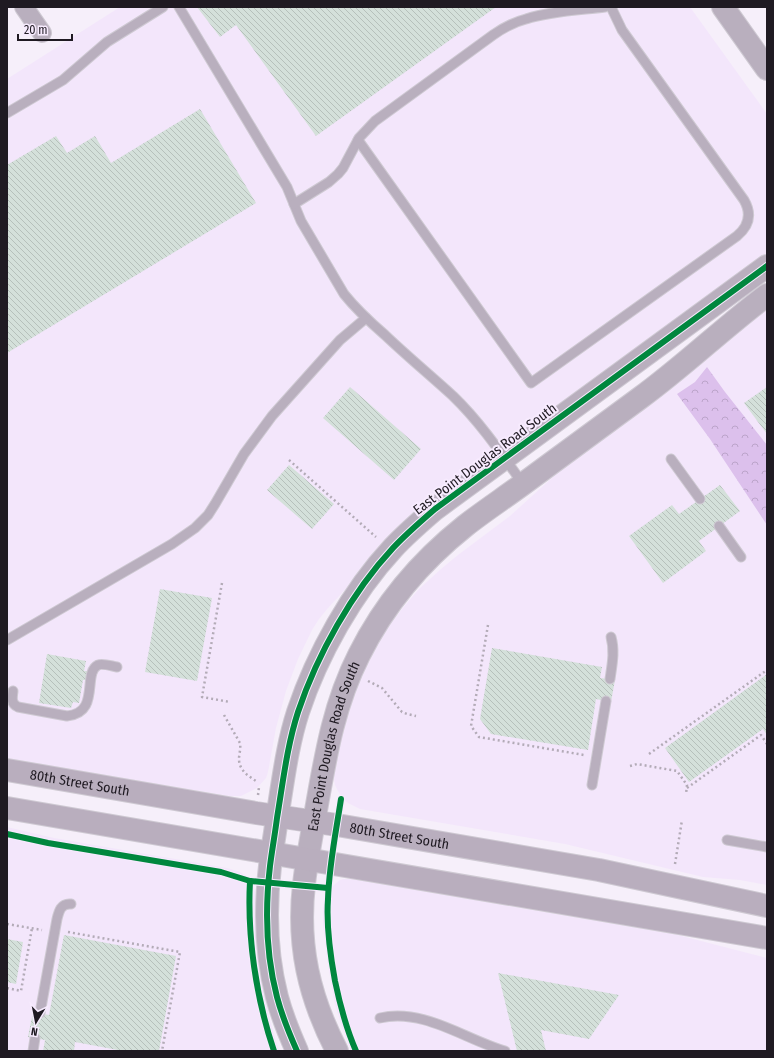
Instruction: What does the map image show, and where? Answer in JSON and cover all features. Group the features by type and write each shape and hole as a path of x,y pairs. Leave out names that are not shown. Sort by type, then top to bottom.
{"main road":[{"name":"80th Street South","path":"7,770 599,870 767,906"},
{"path":"7,808 767,938"}],"street":[{"path":"24,7 42,34"},
{"path":"723,7 767,69"},
{"name":"East Point Douglas Road South","path":"297,1051 280,1010 270,964 267,931 268,882 288,755 298,712 306,689 317,665 348,608 373,573 393,549 409,532 435,509 767,266"},
{"name":"East Point Douglas Road South","path":"338,1051 327,1032 311,987 302,940 302,912 308,859 327,748 336,712 359,655 379,620 402,588 440,548 475,518 667,378 748,309 767,295"}],"lane":[{"path":"7,113 63,80 106,42 163,7"},
{"path":"179,7 287,187 301,221 344,294 366,318 453,396 480,425 523,484"},
{"path":"294,204 329,182 338,174 343,168 358,140 375,121 493,35 506,27 538,15 605,7"},
{"path":"358,140 531,383 736,236 745,228 748,220 749,213 744,200 622,30 611,7"},
{"path":"7,640 172,544 195,528 212,509 244,454 272,416 340,340 366,318"},
{"path":"671,459 700,499"},
{"path":"719,526 741,557"},
{"path":"610,679 614,654 611,637"},
{"path":"13,691 13,701 18,707 67,716 73,715 82,710 87,702 93,672 96,666 103,664 116,667"},
{"path":"592,785 606,701"},
{"path":"727,840 767,847"},
{"path":"40,1013 57,919 63,905 71,904"},
{"path":"380,1018 399,1015 430,1021 505,1051"},
{"path":"33,1051 35,1038"}],"path":[{"path":"289,460 381,542"},
{"path":"222,583 202,697 230,702"},
{"path":"488,625 472,726 479,737 587,756"},
{"path":"649,754 767,670"},
{"path":"364,680 382,688 402,712 416,716"},
{"path":"224,715 240,743 240,767 245,773 256,781"},
{"path":"687,788 761,735 767,744"},
{"path":"630,766 637,764 677,771 687,785 686,794"},
{"path":"675,864 682,820"},
{"path":"7,924 47,931"},
{"path":"7,988 20,991 32,928"},
{"path":"64,931 180,952 162,1051"}],"shaded area":[{"path":"120,7 690,7 767,114 767,254 576,393 354,580 328,608 312,630 298,659 286,691 276,728 266,778 257,788 241,796 229,796 7,759 7,79"},
{"path":"767,307 767,885 740,880 703,877 565,844 360,809 343,799 335,785 333,773 346,715 365,666 384,632 418,590 458,555 510,516 564,467 673,387"},
{"path":"7,827 54,838 227,868 245,875 251,881 255,892 256,935 259,967 270,1021 279,1051 7,1051"},
{"path":"352,879 674,934 767,958 767,1051 351,1051 335,1004 323,924 323,908 327,895 334,885 340,880"}],"green space":[{"path":"707,367 767,445 767,525 710,439 677,394 695,382"}],"building":[{"path":"197,7 496,7 316,136 236,25 220,37"},
{"path":"200,109 256,203 7,353 7,165 56,136 67,153 95,136 111,163"},
{"path":"350,387 421,449 394,480 323,418"},
{"path":"767,387 767,434 744,403"},
{"path":"289,465 334,504 312,529 267,490"},
{"path":"720,485 740,511 699,541 706,551 663,583 629,536 672,505 679,514"},
{"path":"160,589 212,598 197,681 145,672"},
{"path":"492,648 602,667 600,678 615,680 611,702 596,699 588,750 491,734 480,719"},
{"path":"47,654 86,661 84,671 88,671 86,680 83,680 79,703 73,702 71,708 39,703"},
{"path":"767,674 767,735 763,729 689,782 665,748"},
{"path":"64,935 176,956 159,1051 123,1051 75,1042 74,1051 43,1051 45,1040 28,1037 33,1012 49,1015"},
{"path":"7,939 23,942 16,984 7,982"},
{"path":"498,973 619,995 589,1039 541,1030 546,1051 517,1051"}],"cycle path":[{"path":"297,1051 279,1004 273,981 267,915 268,882 283,778 294,725 315,669 337,625 378,565 403,538 435,509 767,266"},
{"path":"341,799 330,874 328,930 341,1008 356,1051"},
{"path":"7,834 48,843 221,872 250,881 328,888"},
{"path":"250,881 249,902 254,967 262,1010 274,1051"}]}
